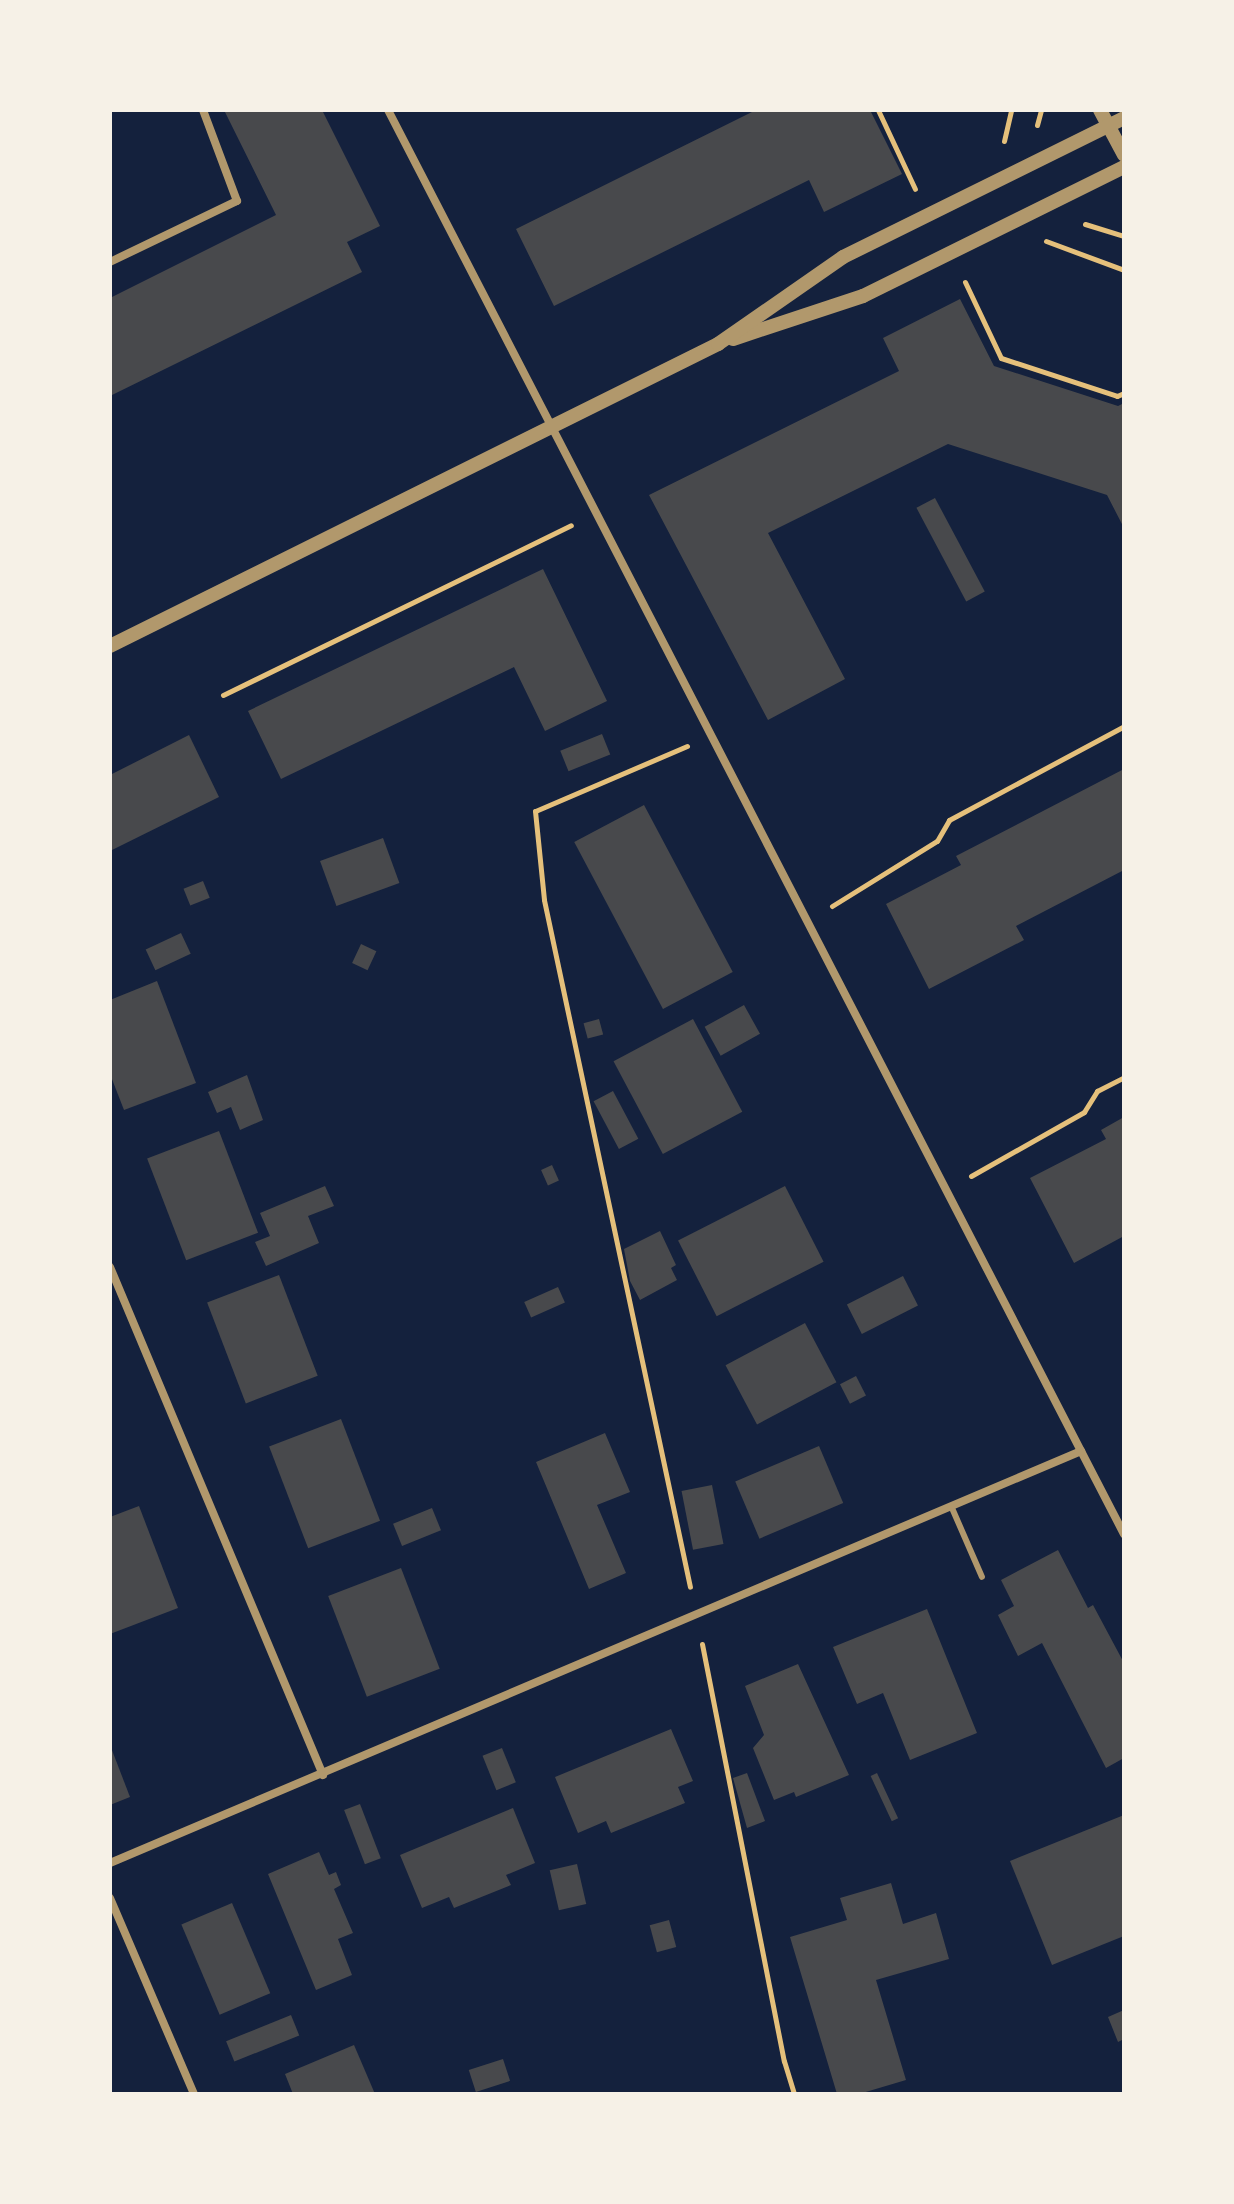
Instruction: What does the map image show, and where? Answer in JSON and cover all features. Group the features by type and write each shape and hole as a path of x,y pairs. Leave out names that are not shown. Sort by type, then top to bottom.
{"street":[{"path":"110,262 237,201 203,110"},
{"path":"388,110 1124,1534"},
{"path":"1100,110 1124,155"},
{"path":"718,344 843,257 1124,118"},
{"path":"110,646 718,344 863,296 1124,167"},
{"path":"110,1267 323,1775"},
{"path":"110,1863 1081,1451"},
{"path":"110,1898 194,2094"}],"lane":[{"path":"952,1508 982,1577"}],"path":[{"path":"878,110 916,191 929,185"},
{"path":"1002,149 1011,110"},
{"path":"1036,246 1048,241 1124,270"},
{"path":"977,275 964,281 1001,358 1117,396 1124,393"},
{"path":"223,695 596,513"},
{"path":"807,921 937,841 949,820 1124,726"},
{"path":"710,736 535,811 544,900 696,1615 784,2061 794,2094"},
{"path":"946,1191 1084,1112 1097,1091 1124,1077"}],"building":[{"path":"224,110 322,110 380,226 347,242 362,272 110,396 110,298 276,215"},
{"path":"756,110 870,110 902,174 824,212 809,180 554,306 516,229"},
{"path":"960,299 994,366 1118,406 1124,403 1124,528 1107,495 948,444 768,533 845,679 768,720 649,495 899,371 883,338"},
{"path":"935,498 985,592 966,601 916,508"},
{"path":"543,569 607,701 545,731 514,667 281,779 248,711"},
{"path":"602,734 610,754 569,771 560,751"},
{"path":"189,735 219,797 110,851 110,775"},
{"path":"1124,769 1124,870 1016,926 1024,940 929,989 886,904 961,865 956,856"},
{"path":"644,805 733,972 663,1009 574,842"},
{"path":"383,838 399,883 336,906 320,861"},
{"path":"203,881 210,898 190,906 184,889"},
{"path":"181,933 191,954 155,970 146,949"},
{"path":"361,944 376,951 368,970 352,963"},
{"path":"157,981 196,1083 124,1110 110,1074 110,1000"},
{"path":"744,1005 760,1034 721,1056 705,1027"},
{"path":"599,1019 603,1034 588,1039 584,1023"},
{"path":"693,1019 742,1112 663,1154 614,1061"},
{"path":"247,1075 263,1120 240,1130 231,1107 217,1113 208,1092"},
{"path":"613,1091 638,1139 619,1149 594,1101"},
{"path":"1124,1117 1124,1236 1074,1263 1030,1178 1106,1139 1101,1130"},
{"path":"219,1131 258,1233 186,1260 147,1159"},
{"path":"552,1165 559,1181 548,1185 541,1170"},
{"path":"325,1186 334,1206 308,1216 319,1243 266,1266 255,1242 270,1236 260,1213"},
{"path":"785,1186 824,1262 717,1316 678,1240"},
{"path":"660,1231 676,1265 671,1268 677,1280 640,1300 630,1281 624,1249"},
{"path":"279,1275 318,1376 246,1403 207,1303"},
{"path":"903,1276 918,1305 862,1334 847,1305"},
{"path":"558,1287 565,1303 531,1318 524,1302"},
{"path":"805,1323 836,1382 757,1424 726,1365"},
{"path":"856,1376 866,1396 850,1404 840,1384"},
{"path":"341,1419 380,1521 308,1548 269,1447"},
{"path":"605,1433 630,1492 597,1505 626,1573 589,1589 536,1462"},
{"path":"819,1446 843,1503 759,1539 735,1482"},
{"path":"712,1485 723,1544 693,1550 682,1491"},
{"path":"139,1506 178,1608 110,1634 110,1517"},
{"path":"432,1508 441,1530 402,1546 393,1524"},
{"path":"1058,1550 1088,1608 1093,1605 1124,1663 1124,1758 1106,1768 1042,1643 1018,1656 998,1615 1014,1606 1001,1580"},
{"path":"401,1568 440,1669 367,1697 328,1596"},
{"path":"927,1609 977,1733 910,1760 883,1693 857,1704 833,1647"},
{"path":"798,1664 849,1775 796,1797 794,1792 774,1800 753,1748 764,1735 745,1686"},
{"path":"671,1729 693,1781 678,1787 685,1803 611,1833 606,1821 578,1833 555,1777"},
{"path":"110,1745 130,1797 110,1805"},
{"path":"502,1748 516,1782 496,1790 483,1756"},
{"path":"747,1773 765,1821 747,1828 733,1778"},
{"path":"877,1773 898,1818 892,1821 871,1776"},
{"path":"360,1804 381,1858 365,1864 344,1810"},
{"path":"513,1808 535,1863 506,1875 511,1885 454,1908 449,1897 422,1908 400,1855"},
{"path":"1124,1815 1124,1936 1052,1965 1010,1861"},
{"path":"319,1852 329,1875 336,1872 341,1885 334,1889 353,1933 338,1939 352,1975 316,1990 268,1874"},
{"path":"577,1864 586,1904 559,1910 550,1870"},
{"path":"891,1883 903,1924 936,1913 949,1959 876,1980 906,2080 859,2094 837,2094 790,1937 847,1920 840,1898"},
{"path":"232,1903 270,1993 220,2015 181,1924"},
{"path":"669,1920 676,1947 657,1952 650,1925"},
{"path":"1124,2010 1124,2039 1118,2042 1108,2017"},
{"path":"291,2015 299,2035 234,2062 226,2041"},
{"path":"354,2045 375,2094 293,2094 285,2074"},
{"path":"503,2059 510,2081 476,2092 469,2070"}]}
